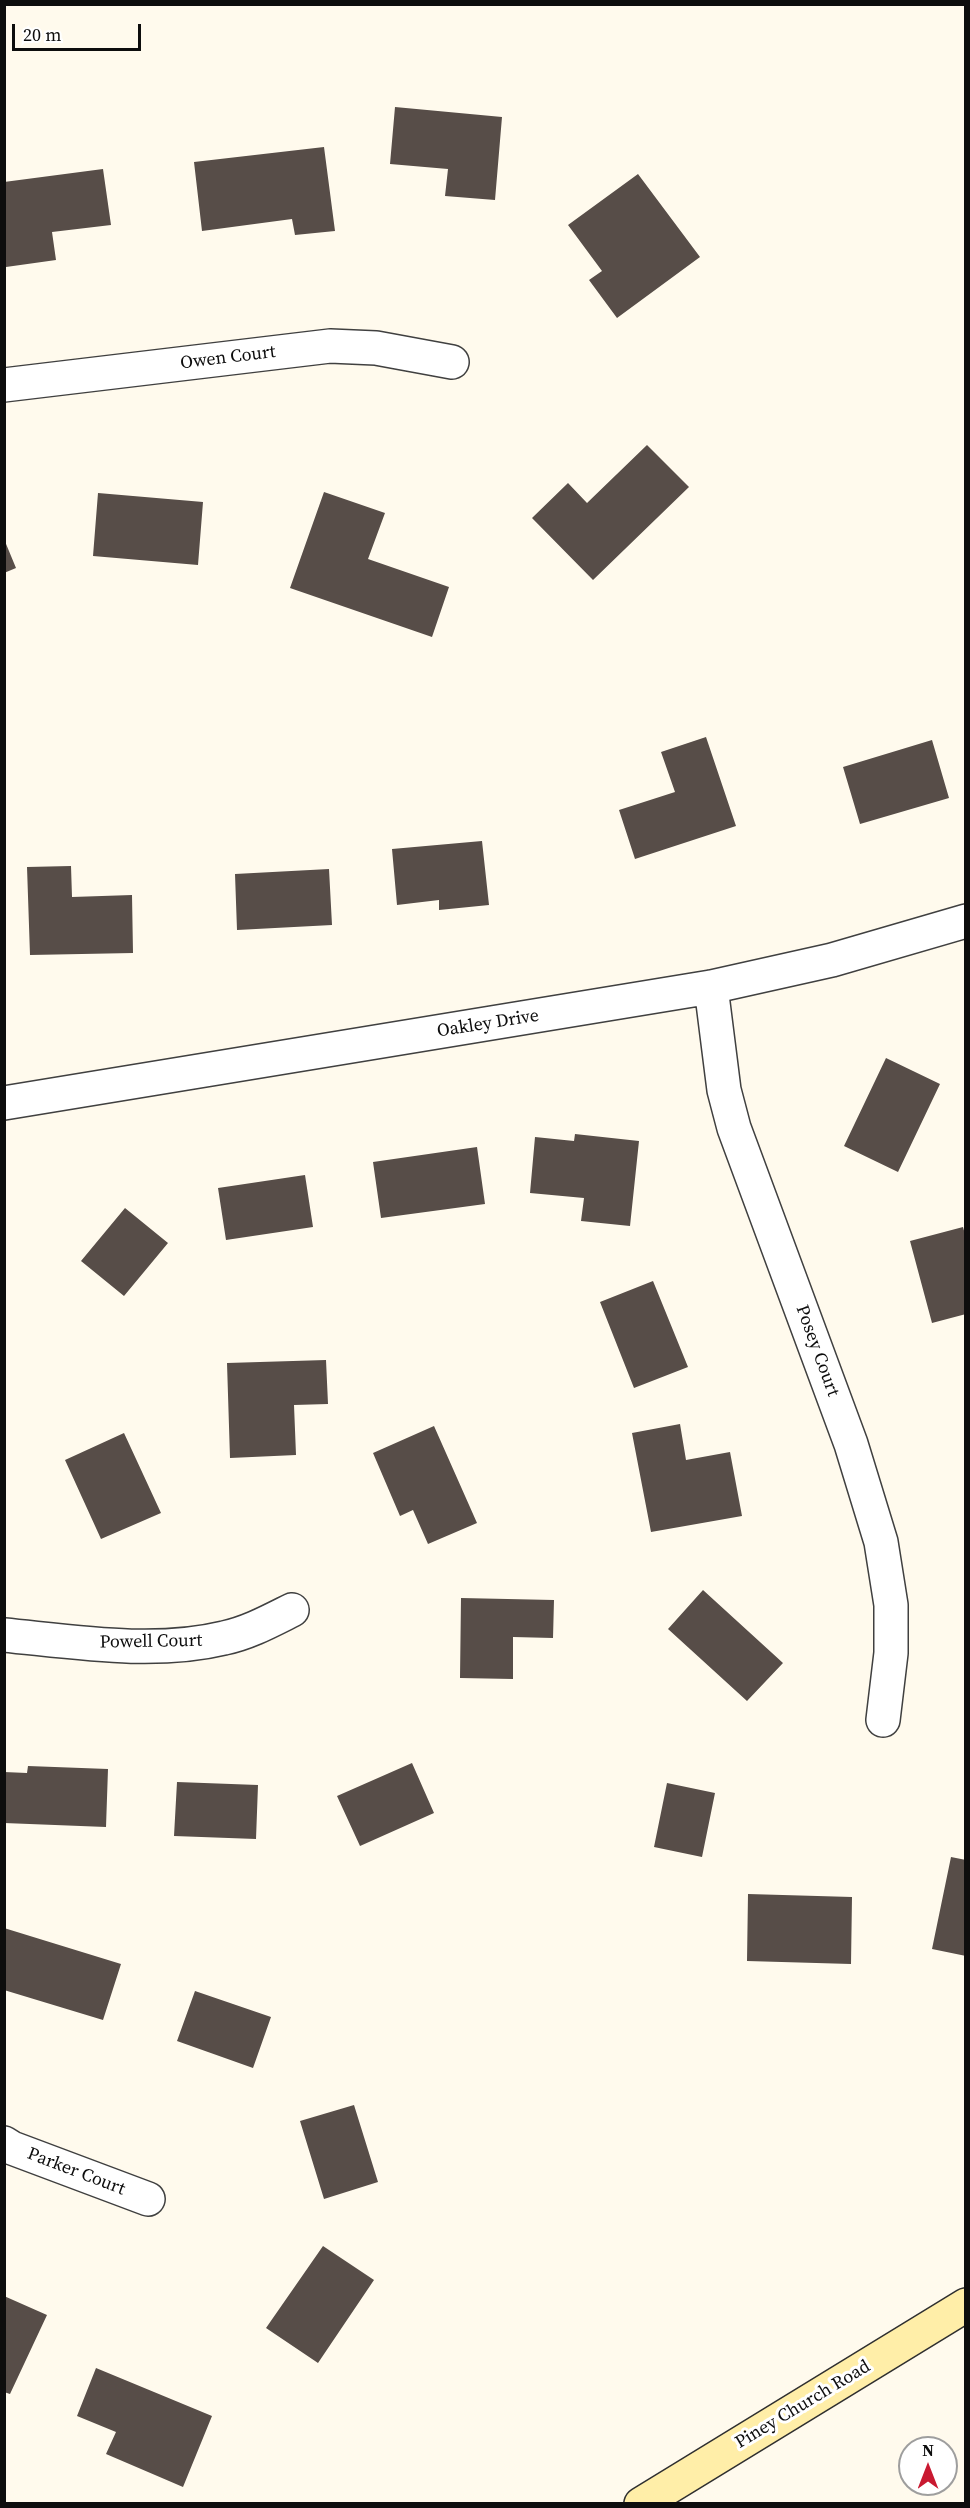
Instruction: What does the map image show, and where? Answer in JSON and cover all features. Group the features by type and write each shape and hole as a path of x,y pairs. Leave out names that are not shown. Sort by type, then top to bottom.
{"street":[{"name":"Owen Court","path":"4,385 330,346 376,348 452,362"},
{"name":"Oakley Drive","path":"4,1103 711,987 832,960 966,921"},
{"name":"Posey Court","path":"711,987 724,1090 734,1128 851,1444 881,1542 891,1605 891,1653 883,1720"},
{"name":"Powell Court","path":"4,1635 77,1643 188,1643 224,1638 259,1627 292,1610"},
{"name":"Parker Court","path":"4,2143 148,2199"},
{"name":"Piney Church Road","path":"641,2504 966,2305"}],"building":[{"path":"395,107 502,117 495,200 445,196 448,169 390,164"},
{"path":"324,147 335,231 295,235 292,219 202,231 194,162"},
{"path":"103,169 111,225 52,232 56,260 6,267 4,182"},
{"path":"638,174 700,257 617,318 589,280 602,271 568,225"},
{"path":"647,445 689,487 593,580 532,518 568,483 587,503"},
{"path":"324,492 385,513 368,559 449,587 432,637 290,588"},
{"path":"98,493 203,502 198,565 93,556"},
{"path":"4,539 16,568 4,573"},
{"path":"706,737 736,826 635,859 619,810 675,792 661,752"},
{"path":"932,740 949,798 860,824 843,767"},
{"path":"482,841 489,905 439,910 439,900 397,905 392,849"},
{"path":"71,866 72,897 132,895 133,953 30,955 27,867"},
{"path":"329,869 332,925 237,930 235,874"},
{"path":"886,1058 940,1084 898,1172 844,1146"},
{"path":"575,1134 639,1141 630,1226 581,1221 584,1198 530,1193 535,1137 574,1141"},
{"path":"477,1147 485,1204 381,1218 373,1162"},
{"path":"305,1175 313,1227 226,1240 218,1188"},
{"path":"125,1208 168,1243 124,1296 81,1261"},
{"path":"963,1227 966,1238 966,1314 932,1323 910,1241"},
{"path":"653,1281 688,1367 634,1388 600,1302"},
{"path":"326,1360 328,1404 294,1405 296,1455 230,1458 227,1363"},
{"path":"680,1424 686,1460 730,1452 742,1516 651,1532 632,1433"},
{"path":"434,1426 477,1523 428,1544 413,1510 400,1516 373,1453"},
{"path":"124,1433 161,1513 101,1539 65,1460"},
{"path":"703,1590 783,1663 747,1701 668,1629"},
{"path":"461,1598 554,1600 553,1638 513,1637 513,1679 460,1678"},
{"path":"412,1763 434,1813 360,1846 337,1796"},
{"path":"28,1766 108,1769 106,1827 4,1823 4,1772 27,1773"},
{"path":"177,1782 258,1785 256,1839 174,1836"},
{"path":"667,1783 715,1793 702,1857 654,1847"},
{"path":"951,1857 966,1860 966,1956 932,1949"},
{"path":"748,1894 852,1897 851,1964 747,1961"},
{"path":"4,1928 121,1964 103,2020 4,1990"},
{"path":"195,1991 271,2017 253,2068 177,2041"},
{"path":"354,2105 378,2182 324,2199 300,2121"},
{"path":"323,2246 374,2280 318,2363 266,2328"},
{"path":"4,2296 47,2315 10,2394 4,2392"},
{"path":"96,2368 212,2416 183,2487 106,2454 116,2432 77,2416"}]}
